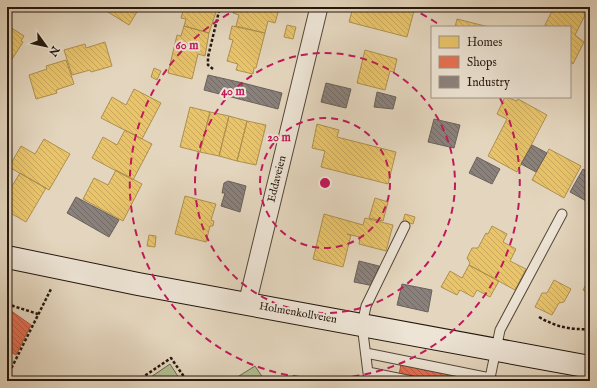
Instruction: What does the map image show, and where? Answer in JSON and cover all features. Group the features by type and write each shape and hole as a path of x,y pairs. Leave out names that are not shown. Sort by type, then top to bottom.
{"main road":[{"name":"Holmenkollveien","path":"7,257 138,284 590,367"}],"street":[{"name":"Eddaveien","path":"247,304 319,7"}],"lane":[{"path":"366,353 492,380 495,349 500,330 562,214"},
{"path":"405,226 366,306 362,325 369,377 412,381"}],"path":[{"path":"213,70 208,65 208,57 220,7"},
{"path":"7,377 52,287"},
{"path":"7,304 38,314"},
{"path":"540,317 560,327 590,329"},
{"path":"137,381 171,358 187,381"}],"green space":[{"path":"170,364 181,381 145,381"},
{"path":"255,366 265,381 231,381"}],"building: Homes":[{"path":"111,7 140,7 129,25 108,12"},
{"path":"184,7 211,7 210,11 216,12 209,33 184,26 186,19 181,18"},
{"path":"235,7 272,7 279,9 275,23 268,21 265,33 236,26 239,15 233,13"},
{"path":"353,7 415,7 407,37 349,22"},
{"path":"554,7 573,7 586,13 575,35 584,42 573,64 571,63 571,26 544,26"},
{"path":"457,19 485,26 455,26"},
{"path":"7,25 24,36 21,41 23,42 7,67"},
{"path":"287,25 296,27 293,39 284,37"},
{"path":"184,26 209,33 205,56 198,54 192,79 168,73 177,35 181,36"},
{"path":"232,26 265,33 253,74 236,70 238,64 227,61 233,40 229,39"},
{"path":"105,42 112,66 91,72 90,70 72,75 64,50 85,44 86,48"},
{"path":"365,50 397,59 394,72 390,71 385,90 357,83"},
{"path":"66,60 74,84 56,90 57,93 36,99 29,75 47,69 46,66"},
{"path":"154,68 161,71 157,80 151,77"},
{"path":"134,89 161,103 142,139 101,118 112,97 126,105"},
{"path":"505,98 508,98 517,101 518,99 547,115 517,172 488,156 507,119 497,114"},
{"path":"190,107 210,112 200,152 180,147"},
{"path":"210,112 229,116 219,156 200,152"},
{"path":"229,116 247,121 237,161 219,156"},
{"path":"247,121 266,125 256,165 237,161"},
{"path":"317,124 339,130 337,137 396,152 388,184 321,167 325,151 312,148"},
{"path":"125,130 152,144 133,180 92,158 103,137 117,145"},
{"path":"44,139 70,154 49,190 9,167 21,146 35,154"},
{"path":"549,149 581,166 564,198 532,180"},
{"path":"116,170 142,184 123,221 83,199 94,178 108,185"},
{"path":"20,173 46,188 26,222 7,211 7,183 12,186"},
{"path":"185,196 216,204 211,220 214,221 213,226 210,226 206,242 175,234"},
{"path":"375,198 388,202 383,221 369,218"},
{"path":"324,214 363,225 365,218 393,225 386,251 359,244 360,237 347,234 351,235 343,267 313,259"},
{"path":"405,214 415,217 413,224 403,221"},
{"path":"492,226 507,234 503,242 516,249 510,261 526,269 515,290 469,265 470,263 467,258 472,248 478,248 486,233 488,234"},
{"path":"149,235 156,236 155,247 147,246"},
{"path":"469,265 499,281 490,297 477,290 473,297 460,290 457,295 441,287 450,271 462,278"},
{"path":"590,277 590,299 586,297 588,293 583,290"},
{"path":"554,280 571,289 564,302 559,303 552,315 535,307 542,293 547,293"}],"building: Shops":[{"path":"7,308 31,325 16,355 7,350"},
{"path":"402,358 460,369 458,381 398,381"}],"building: Industry":[{"path":"208,75 243,83 239,99 204,90"},
{"path":"243,83 282,93 278,109 239,99"},
{"path":"326,83 351,89 346,108 321,102"},
{"path":"377,92 396,97 393,109 374,107"},
{"path":"434,119 460,125 454,148 428,142"},
{"path":"532,145 547,153 536,172 521,164"},
{"path":"477,157 500,169 492,184 469,173"},
{"path":"583,169 590,173 590,199 588,202 570,192"},
{"path":"228,181 246,186 240,212 221,206 225,193 222,193 224,183"},
{"path":"76,197 119,220 109,237 67,213"},
{"path":"359,261 379,266 374,286 354,282"},
{"path":"402,284 432,290 428,312 397,305"}]}
